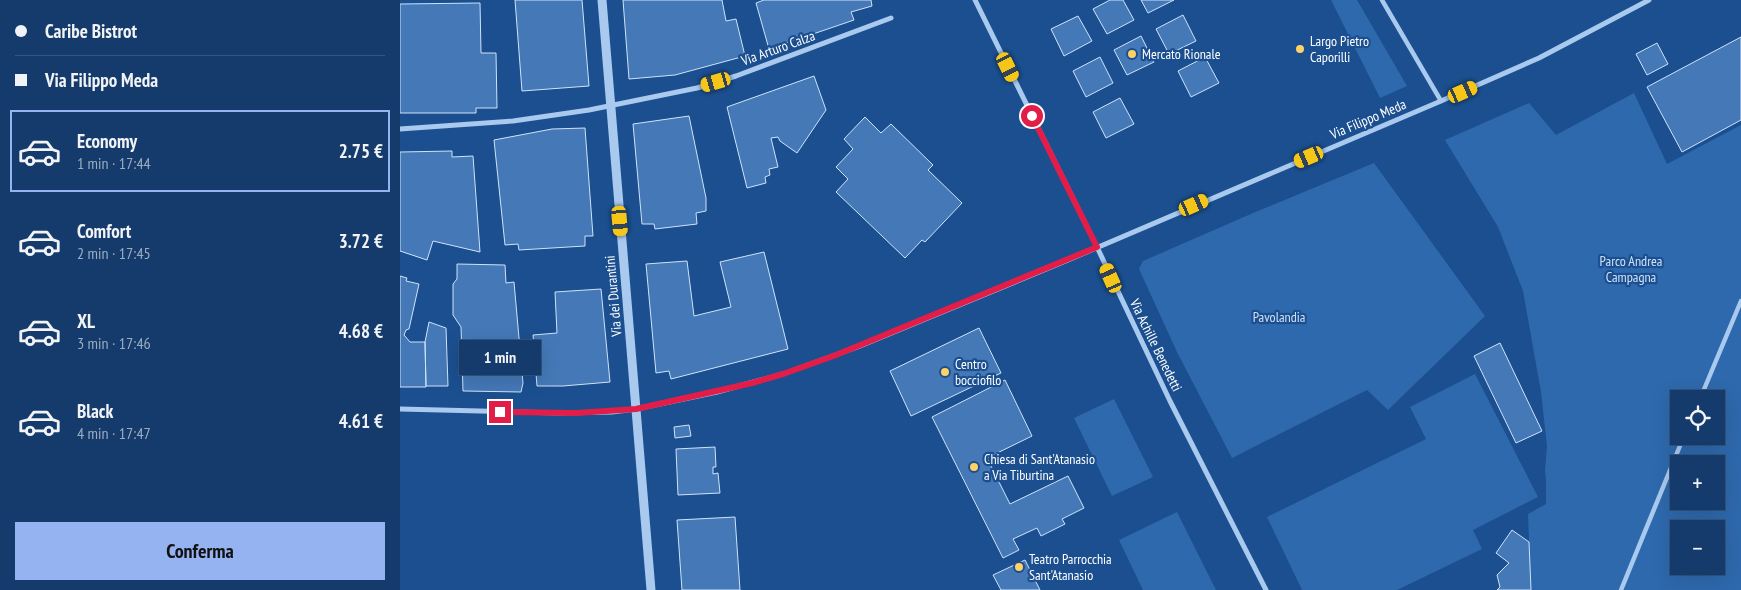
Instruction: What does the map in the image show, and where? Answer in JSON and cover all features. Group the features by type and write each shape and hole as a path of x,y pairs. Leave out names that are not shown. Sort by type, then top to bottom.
{"street":[{"name":"Via dei Durantini","path":"602,0 651,590"},
{"name":"Via Achille Benedetti","path":"975,0 1170,400 1266,590"},
{"path":"1382,0 1441,102"},
{"name":"Via Filippo Meda","path":"400,410 576,413 636,409 717,392 783,374 860,346 1441,102 1555,50 1649,0"},
{"name":"Via Arturo Calza","path":"400,129 513,120 589,110 697,88 891,18"},
{"path":"1704,390 1741,300"},
{"path":"1621,590 1680,445"}],"green space":[{"path":"1331,0 1357,0 1407,86 1380,98"},
{"name":"Parco Andrea Campagna","path":"1634,93 1667,164 1741,125 1741,590 1531,590 1528,514 1546,504 1545,471 1547,446 1541,392 1523,291 1498,227 1445,140 1529,103 1556,135"},
{"name":"Pavolandia","path":"1374,163 1485,316 1388,410 1367,390 1232,458 1177,352 1139,269 1143,261"},
{"path":"1475,374 1538,497 1473,530 1482,549 1397,590 1302,590 1267,517 1426,439 1410,407"},
{"path":"1114,399 1153,477 1112,496 1074,418"},
{"path":"1177,512 1216,590 1143,590 1119,540"}],"building":[{"path":"515,0 582,0 589,86 522,91"},
{"path":"623,0 722,0 726,21 736,19 745,56 675,75 629,79"},
{"path":"764,0 871,0 872,6 851,12 854,20 769,49 756,3"},
{"path":"1110,0 1123,0 1134,20 1107,34 1093,9"},
{"path":"1141,0 1174,0 1148,13"},
{"path":"480,3 481,53 496,53 497,108 476,108 476,113 400,113 400,4"},
{"path":"1183,15 1196,41 1169,54 1156,29"},
{"path":"1078,16 1092,41 1064,56 1051,29"},
{"path":"1141,36 1154,62 1127,75 1114,50"},
{"path":"1741,37 1741,120 1682,152 1647,87"},
{"path":"1657,43 1668,64 1647,75 1636,54"},
{"path":"1100,57 1113,83 1086,97 1073,71"},
{"path":"1205,57 1219,83 1191,97 1178,71"},
{"path":"814,76 826,110 797,153 780,141 778,137 771,138 778,167 769,169 770,175 765,177 766,183 747,188 727,107"},
{"path":"1120,98 1134,124 1106,138 1093,112"},
{"path":"689,116 706,198 706,211 696,213 697,224 655,229 654,224 642,224 633,124"},
{"path":"865,117 881,133 891,124 933,165 928,170 962,203 925,242 922,240 905,258 836,192 848,179 836,167 853,149 844,139"},
{"path":"585,128 593,236 585,236 585,246 519,250 518,244 505,245 494,140 552,129"},
{"path":"452,151 452,157 473,156 480,252 433,241 427,260 400,251 400,152"},
{"path":"764,252 788,349 671,379 669,371 656,373 646,264 687,261 694,316 731,307 720,262"},
{"path":"457,264 505,265 506,283 514,282 523,383 521,392 463,391 461,327 453,315 453,284 457,279"},
{"path":"400,276 407,278 406,281 419,284 409,329 406,330 404,335 410,342 425,342 426,387 400,387"},
{"path":"601,289 610,382 537,386 533,335 557,333 555,292"},
{"path":"429,322 446,328 448,386 426,386 425,342"},
{"name":"Centro bocciofilo","path":"979,328 1001,373 911,416 890,371"},
{"path":"1500,343 1542,431 1516,443 1474,356"},
{"name":"Chiesa di Sant'Atanasio a Via Tiburtina","path":"1005,380 1032,436 987,458 1010,504 1068,476 1084,508 1062,519 1065,524 1041,536 1037,528 1013,539 1019,550 1003,558 932,417"},
{"path":"689,425 691,436 675,438 674,427"},
{"path":"715,447 716,467 713,467 713,474 718,473 720,493 678,495 676,449"},
{"path":"735,517 740,590 682,590 677,520"},
{"path":"1512,530 1529,542 1531,590 1497,590 1500,587 1497,575 1509,563 1496,553"},
{"name":"Teatro Parrocchia Sant'Atanasio","path":"1025,560 1040,590 1001,590 993,575"}],"place":[{"name":"Largo Pietro Caporilli","path":"1300,49"},
{"name":"Mercato Rionale","path":"1132,54"},
{"name":"Centro bocciofilo","path":"945,372"},
{"name":"Chiesa di Sant'Atanasio a Via Tiburtina","path":"974,467"},
{"name":"Teatro Parrocchia Sant'Atanasio","path":"1019,567"}],"route":[{"path":"500,412 612,412 636,409 752,383 836,355 1097,247 1032,116"}]}
